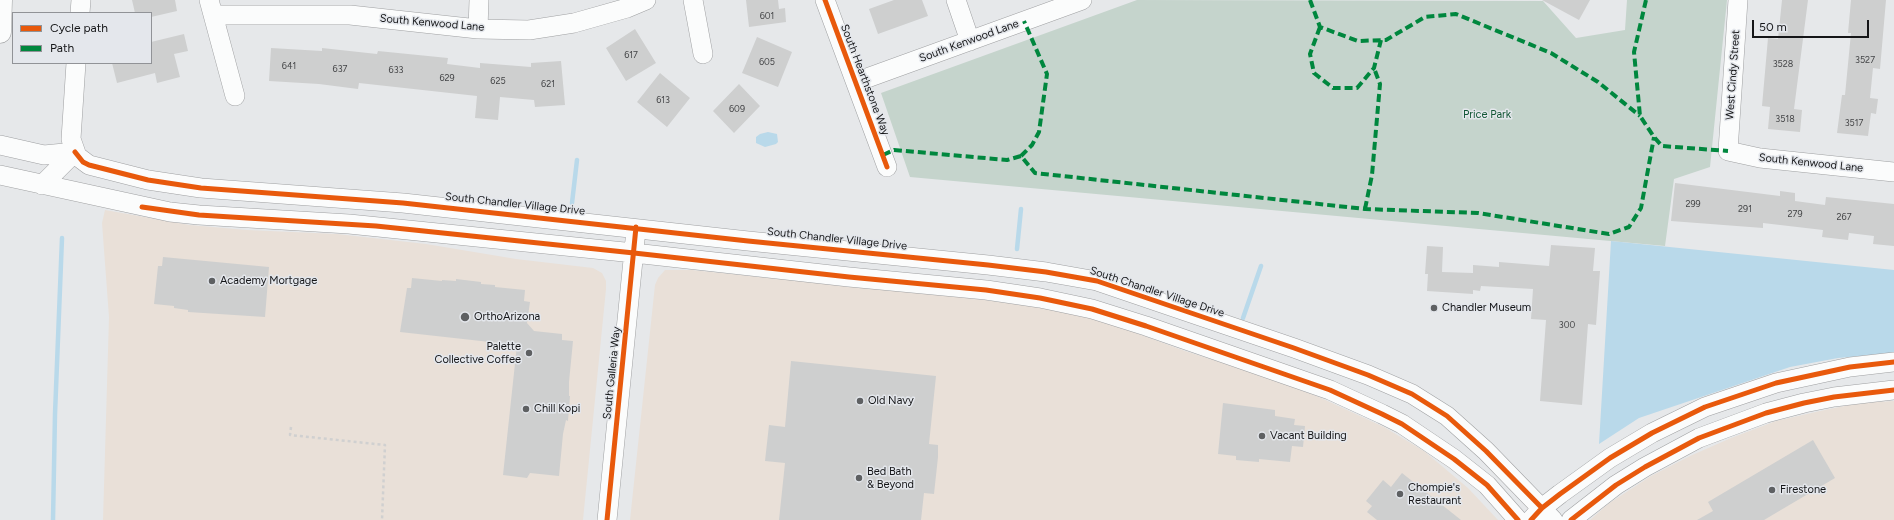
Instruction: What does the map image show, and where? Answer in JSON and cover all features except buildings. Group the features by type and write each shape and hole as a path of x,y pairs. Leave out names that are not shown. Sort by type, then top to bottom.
{"highway":[{"path":"0,32 1,0"}],"street":[{"path":"80,12 81,0"},
{"path":"478,28 479,0"},
{"name":"South Kenwood Lane","path":"211,7 350,16 478,28 529,30 574,23 627,8 646,0"},
{"path":"693,0 703,54"},
{"name":"South Hearthstone Way","path":"825,0 887,167"},
{"path":"956,0 970,41"},
{"name":"South Kenwood Lane","path":"856,82 1082,0"},
{"name":"West Cindy Street","path":"1728,151 1738,0"},
{"path":"211,7 235,96"},
{"path":"75,152 71,139 76,64"},
{"path":"0,144 44,155 75,152"},
{"name":"South Kenwood Lane","path":"1728,151 1760,158 1894,172"},
{"path":"42,184 75,152"},
{"name":"South Chandler Village Drive","path":"75,152 83,162 89,165 180,186 225,191 403,202 636,227 748,241 988,264 1097,281 1294,348 1368,375 1412,394 1447,416 1486,450 1535,517"},
{"path":"0,175 142,207 199,215 349,224 986,290 1040,298 1092,309 1146,326 1330,390 1382,414 1402,424 1454,458 1486,485 1535,517 1587,474 1637,441 1705,407 1776,383 1850,367 1894,362"},
{"name":"South Galleria Way","path":"608,520 636,227"},
{"path":"1572,520 1616,484 1645,466 1699,438 1766,413 1804,403 1834,397 1894,390"}],"path":[{"path":"291,427 290,435 385,445 382,520"}],"shaded area":[{"path":"105,210 190,225 247,230 337,234 426,244 516,259 593,268 602,273 606,281 606,289 583,520 103,520 109,317 102,223"},
{"path":"665,270 692,270 961,297 1057,309 1112,324 1185,351 1264,376 1319,397 1384,427 1424,451 1468,488 1498,520 630,520 655,285 658,278"},
{"path":"1894,401 1894,520 1590,520 1608,504 1651,476 1690,456 1731,438 1776,421 1820,411 1859,403"}],"green space":[{"name":"Price Park","path":"1137,0 1543,1 1576,38 1625,30 1627,0 1727,0 1710,167 1674,179 1665,246 910,177 881,93"}],"water":[{"path":"768,132 777,134 778,142 776,144 765,147 756,143 756,137 760,134"},
{"path":"1611,241 1894,270 1894,353 1838,358 1790,367 1639,418 1599,444"}],"waterway":[{"path":"572,203 577,160"},
{"path":"1017,249 1021,209"},
{"path":"53,520 55,414 62,238"},
{"path":"1243,318 1261,266"}],"marked path":[{"path":"1310,0 1320,27 1358,41 1386,40 1425,17 1456,14 1551,53 1598,82 1640,116"},
{"path":"1646,0 1634,52 1640,116 1662,146 1728,151"},
{"path":"1021,156 1032,145 1039,132 1047,74 1024,21"},
{"path":"1320,27 1310,54 1314,73 1333,88 1357,88 1374,68 1381,40"},
{"path":"1365,209 1372,175 1380,84 1374,68"},
{"path":"883,155 894,150 1007,160 1021,156 1035,173 1365,209 1478,213 1609,234 1629,227 1641,208 1654,137"}],"cycle path":[{"path":"825,0 887,167"},
{"path":"75,152 83,162 89,165 148,180 201,188 403,203 748,241 988,265 1046,272 1097,281 1294,348 1368,375 1412,394 1447,416 1486,451 1542,508"},
{"path":"142,207 199,215 376,226 849,277 986,290 1040,298 1092,309 1146,326 1330,390 1382,414 1402,424 1454,459 1487,485 1518,520"},
{"path":"607,520 636,227"},
{"path":"1531,520 1542,508 1610,458 1652,433 1705,407 1776,383 1850,367 1894,362"},
{"path":"1571,520 1616,485 1645,467 1699,438 1766,413 1804,403 1834,397 1894,390"}],"place":[{"name":"Academy Mortgage","path":"212,281"},
{"name":"Chandler Museum","path":"1434,308"},
{"name":"OrthoArizona","path":"465,317"},
{"name":"Palette Collective Coffee","path":"529,353"},
{"name":"Old Navy","path":"860,401"},
{"name":"Chill Kopi","path":"526,409"},
{"name":"Vacant Building","path":"1262,436"},
{"name":"Bed Bath & Beyond","path":"859,478"},
{"name":"Firestone","path":"1772,490"},
{"name":"Chompie's Restaurant","path":"1400,494"}]}
